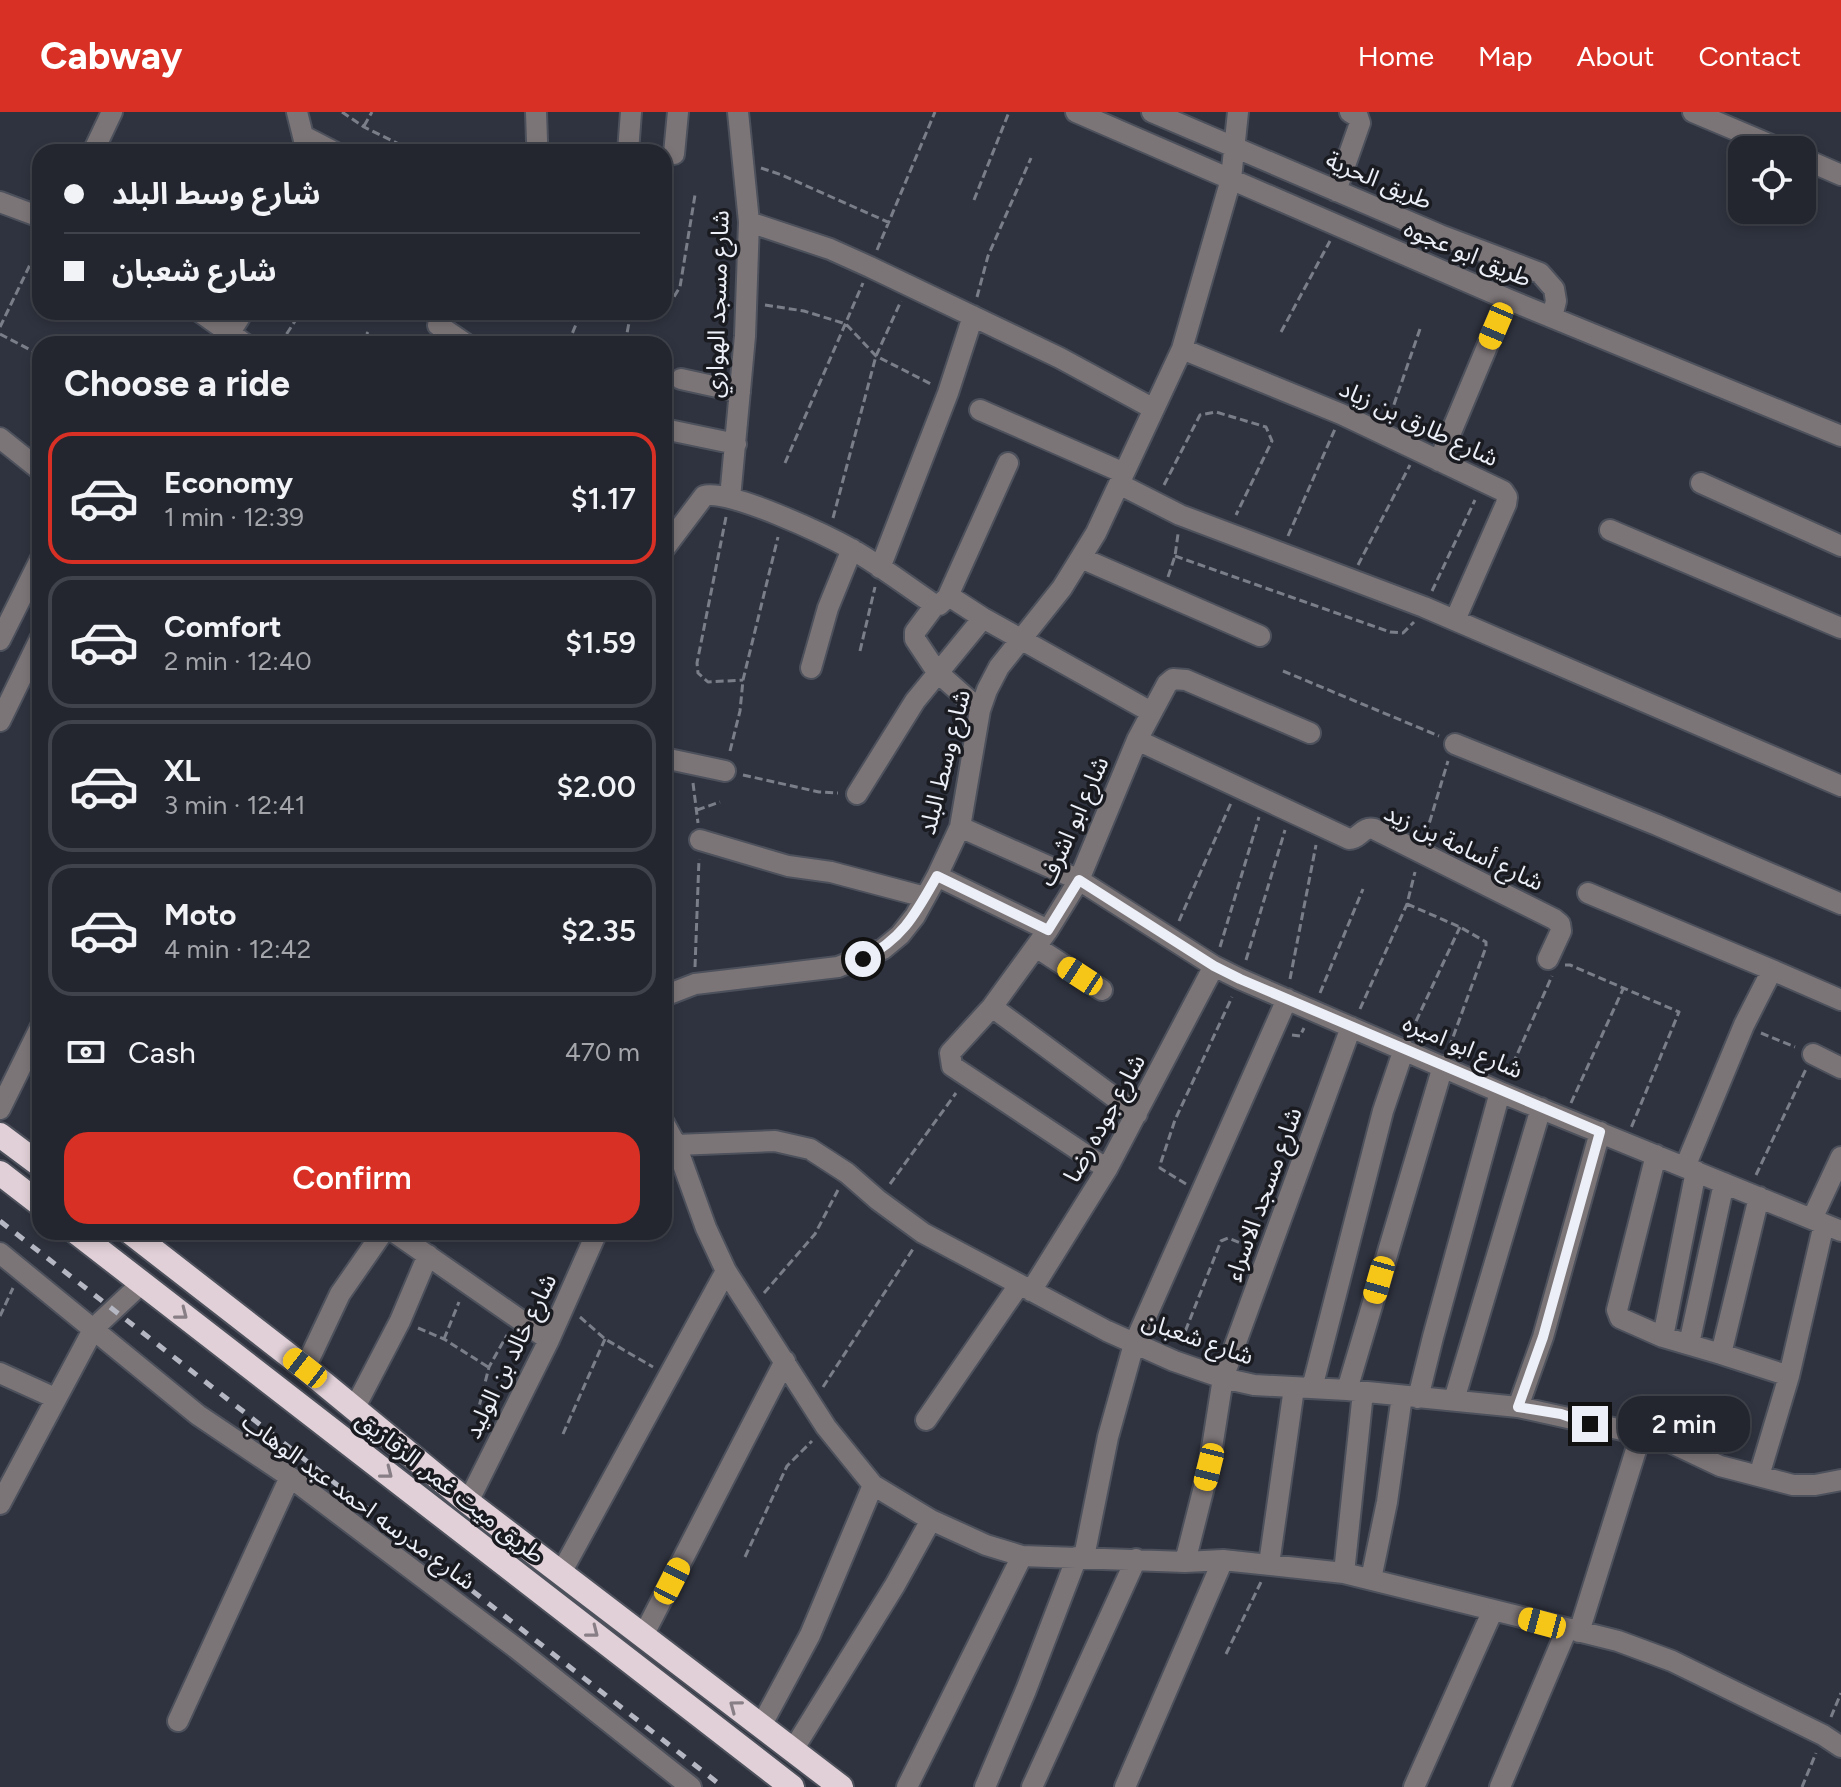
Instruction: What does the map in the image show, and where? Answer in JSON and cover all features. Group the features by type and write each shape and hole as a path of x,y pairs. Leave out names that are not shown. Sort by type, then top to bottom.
{"highway":[{"path":"0,1135 32,1159"},
{"path":"0,1173 32,1198"},
{"name":"طريق ميت غمر, الزقازيق","path":"86,1240 792,1787"},
{"name":"طريق ميت غمر, الزقازيق","path":"140,1240 305,1368 468,1502 841,1787"}],"street":[{"path":"97,144 112,112"},
{"path":"297,112 306,144"},
{"path":"536,112 537,141"},
{"path":"629,144 631,112"},
{"path":"674,154 678,112"},
{"name":"شارع مسجد الهواري","path":"730,498 740,392 749,222 738,112"},
{"name":"طريق ابو عجوه","path":"1076,112 1507,299 1841,436"},
{"name":"طريق الحرية","path":"1152,112 1440,235 1540,273 1554,289 1556,301 1552,317"},
{"name":"شارع وسط البلد","path":"672,993 695,984 807,972 863,959 883,949 900,935 925,897 960,827 980,710 999,667 1062,588 1096,533 1182,349 1231,179 1238,112"},
{"path":"1336,191 1360,123 1358,117 1350,112"},
{"path":"1693,112 1750,136"},
{"path":"1816,164 1841,175"},
{"path":"0,202 32,214"},
{"path":"749,222 830,249 1060,358 1154,409"},
{"path":"1439,461 1507,299"},
{"path":"880,568 948,393 973,316"},
{"path":"211,320 233,336"},
{"path":"438,325 454,336"},
{"name":"شارع طارق بن زياد","path":"1182,349 1341,414 1503,491 1507,500 1455,620"},
{"path":"681,379 740,392"},
{"path":"980,410 1122,479 1155,503 1280,554 1424,607 1841,786"},
{"path":"672,431 736,444"},
{"path":"2,445 32,465"},
{"path":"980,710 937,672 914,636 941,600 1008,463"},
{"path":"1701,483 1841,546"},
{"path":"672,538 704,496 713,494 730,498 852,549 880,568 983,618 1151,712"},
{"path":"1610,530 1841,628"},
{"path":"811,668 828,608 852,549"},
{"path":"1081,558 1260,636"},
{"path":"0,640 32,576"},
{"path":"857,794 894,731 937,672 983,618"},
{"path":"0,721 32,655"},
{"name":"شارع ابو اشرف","path":"968,1075 952,1066 950,1053 992,1007 1048,930 1079,880 1137,740 1167,684 1178,679 1310,733"},
{"name":"شارع أسامة بن زيد","path":"1137,740 1352,839 1364,829 1374,829 1558,921 1561,931 1555,964"},
{"path":"1455,744 1657,825 1841,904"},
{"path":"672,760 725,771"},
{"name":"شارع ابو اميره","path":"960,827 1079,880 1214,966 1240,979 1500,1092 1826,1225"},
{"path":"700,840 788,866 831,872 925,897"},
{"path":"937,876 1048,930"},
{"path":"1588,893 1841,1000"},
{"path":"1036,947 1102,990"},
{"name":"شارع جوده رضا","path":"926,1420 1025,1288 1107,1169 1214,966"},
{"path":"1663,1337 1690,1169 1744,1025 1772,970"},
{"path":"985,1787 1081,1557 1108,1437 1134,1344 1287,999"},
{"path":"992,1007 1137,1114"},
{"name":"شارع مسجد الاسراء","path":"1185,1562 1209,1467 1223,1378 1351,1027"},
{"path":"0,1109 32,1044"},
{"path":"1269,1564 1303,1388 1383,1111 1404,1049"},
{"path":"1813,1054 1841,1068"},
{"path":"1344,1573 1355,1391 1443,1066"},
{"path":"968,1075 1107,1169"},
{"path":"1371,1579 1410,1397 1433,1337 1500,1092"},
{"path":"1454,1400 1541,1108"},
{"path":"1518,1407 1543,1337 1600,1132"},
{"path":"672,1138 726,1271 826,1427 873,1485 931,1520 986,1545 1022,1556 1185,1562 1223,1560 1344,1573 1371,1579 1618,1641 1672,1661 1823,1735 1841,1747"},
{"name":"شارع شعبان","path":"676,1145 791,1142 810,1149 847,1173 923,1233 1134,1344 1223,1378 1254,1385 1454,1400 1561,1414 1663,1439 1720,1466 1793,1485 1841,1480"},
{"path":"1656,1155 1617,1310 1620,1318 1663,1337 1789,1376"},
{"path":"1759,1476 1789,1376 1841,1157"},
{"path":"1689,1344 1724,1183"},
{"path":"1721,1354 1754,1195"},
{"path":"305,1368 340,1294 377,1240"},
{"path":"406,1240 549,1340"},
{"name":"شارع خالد بن الوليد","path":"468,1502 549,1340 593,1240"},
{"name":"شارع مدرسه احمد عبد الوهاب","path":"0,1253 206,1422 290,1477 516,1648 691,1787"},
{"path":"354,1409 400,1321 428,1255"},
{"path":"561,1573 726,1271"},
{"path":"3,1492 94,1328 142,1283"},
{"path":"643,1636 785,1361"},
{"path":"0,1373 55,1398"},
{"path":"1500,1787 1573,1630 1641,1434"},
{"path":"178,1721 290,1477"},
{"path":"761,1726 810,1635 873,1485"},
{"path":"793,1750 895,1585 931,1520"},
{"path":"907,1787 1022,1556"},
{"path":"1032,1787 1136,1559"},
{"path":"1125,1787 1223,1560"},
{"path":"1414,1787 1493,1610"}],"path":[{"path":"342,112 399,144"},
{"path":"364,127 372,112"},
{"path":"744,163 782,175 890,223 935,112"},
{"path":"974,200 1009,112"},
{"path":"973,316 988,256 1031,158"},
{"path":"672,300 680,287 695,195"},
{"path":"1281,332 1338,225"},
{"path":"0,327 32,261"},
{"path":"828,537 876,356 907,286"},
{"path":"745,301 804,311 846,324 876,356 948,393"},
{"path":"785,463 846,324"},
{"path":"1384,434 1420,329"},
{"path":"365,336 368,332"},
{"path":"0,334 32,351"},
{"path":"1155,503 1200,415 1216,412 1266,427 1272,441 1228,533"},
{"path":"1280,554 1341,414"},
{"path":"1351,578 1417,451"},
{"path":"1175,556 1390,632 1403,633 1424,607 1484,482"},
{"path":"730,498 697,663 698,673 708,682 743,680"},
{"path":"783,518 743,680 740,711 725,771 819,792"},
{"path":"860,651 880,568"},
{"path":"1283,671 1455,744 1407,904 1351,1027"},
{"path":"690,763 697,810 720,802"},
{"path":"1170,938 1238,787"},
{"path":"1214,966 1264,799"},
{"path":"1200,1193 1160,1168 1161,1162 1175,1120 1240,979 1291,811"},
{"path":"1287,999 1320,824"},
{"path":"695,984 700,840"},
{"path":"1313,1010 1363,889"},
{"path":"1407,904 1482,938 1486,947 1443,1066"},
{"path":"1404,1049 1460,927"},
{"path":"1500,1092 1555,964 1570,965 1679,1012 1625,1142"},
{"path":"1565,1118 1624,987"},
{"path":"1744,1025 1813,1054 1754,1195"},
{"path":"878,1200 968,1075"},
{"path":"750,1308 815,1234 847,1173"},
{"path":"812,1404 923,1233"},
{"path":"1174,1361 1221,1241 1228,1238 1270,1255"},
{"path":"0,1316 22,1270"},
{"path":"444,1339 467,1283"},
{"path":"565,1304 605,1339 670,1376"},
{"path":"505,1429 477,1415 489,1367 517,1318"},
{"path":"400,1321 444,1339 489,1367"},
{"path":"563,1434 605,1339"},
{"path":"745,1557 787,1466 826,1427"},
{"path":"1226,1654 1269,1564"},
{"path":"1802,1787 1841,1693"}],"railway":[{"path":"0,1221 723,1787"}],"route":[{"path":"863,959 883,949 900,935 915,916 937,876 1048,930 1079,880 1214,966 1240,979 1600,1132 1543,1337 1518,1407 1561,1414 1590,1424"}]}
